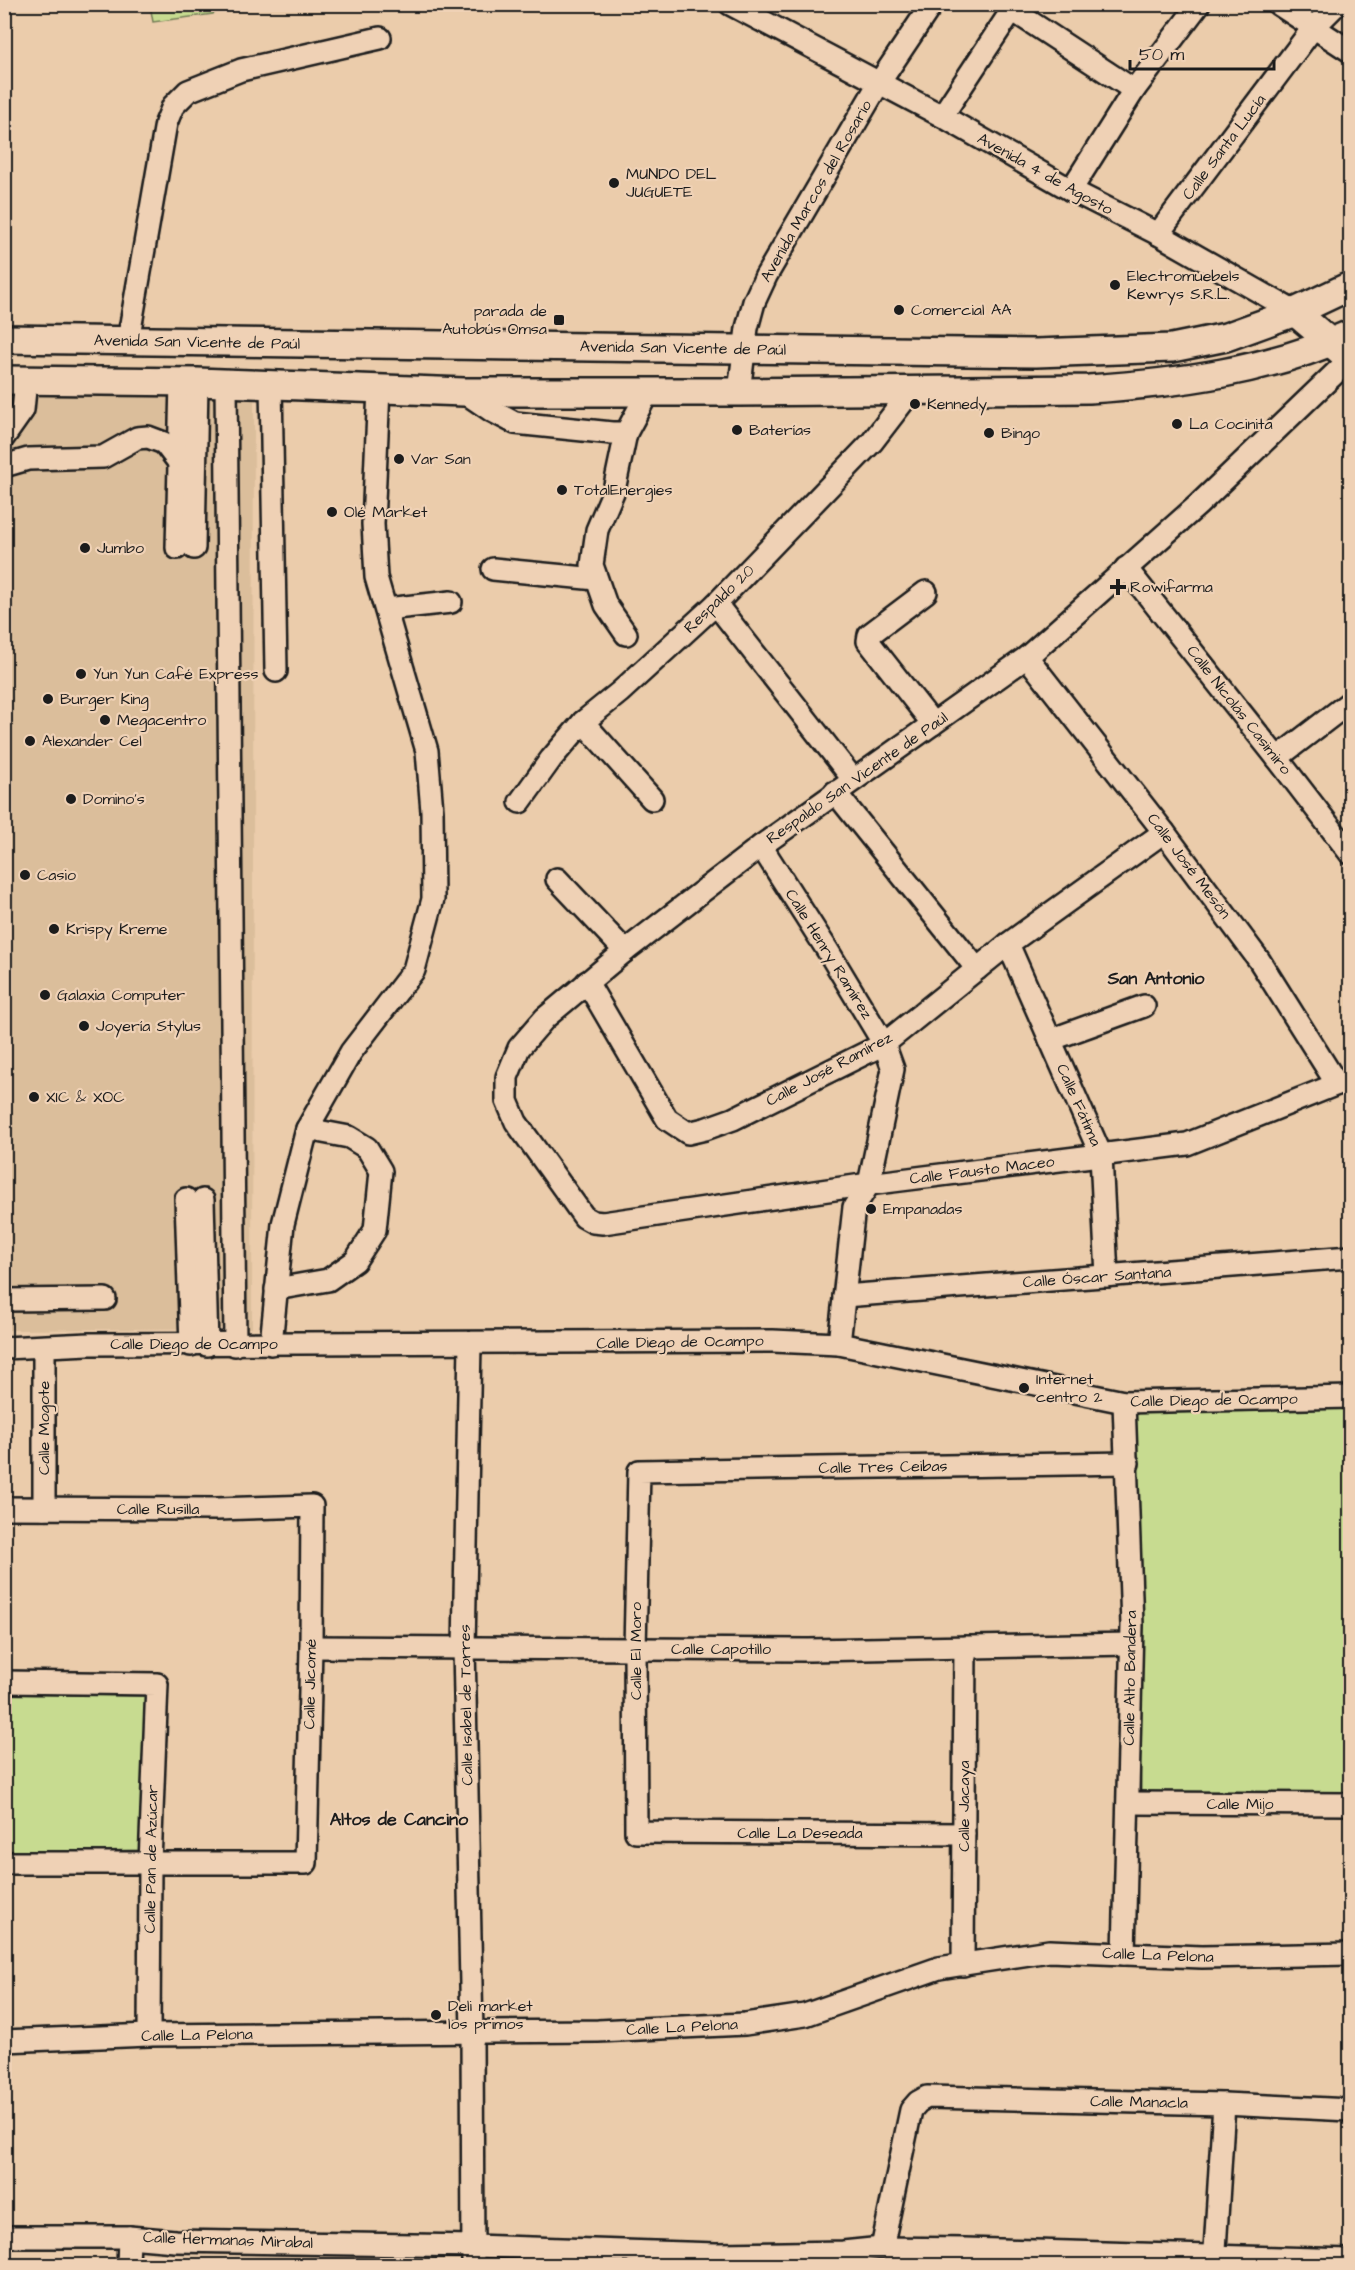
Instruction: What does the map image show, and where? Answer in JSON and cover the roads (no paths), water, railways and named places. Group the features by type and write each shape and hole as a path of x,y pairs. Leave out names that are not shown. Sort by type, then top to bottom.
{"main road":[{"name":"Avenida San Vicente de Paúl","path":"4,339 1036,352 1172,348 1226,337 1295,312 1350,286"},
{"name":"Avenida 4 de Agosto","path":"1295,312 1346,349"},
{"path":"16,380 271,384 464,392 1089,389 1139,385 1244,369 1346,349"}],"street":[{"name":"Avenida 4 de Agosto","path":"730,4 942,116 1071,190 1158,234 1295,312"},
{"name":"Avenida Marcos del Rosario","path":"739,392 747,328 754,302 766,276 879,83 932,4"},
{"path":"1071,190 1134,90 1199,4"},
{"path":"1278,4 1350,51"},
{"name":"Calle Santa Lucía","path":"1158,234 1313,28 1337,4"},
{"path":"942,116 1014,7 1134,90"},
{"path":"128,341 165,123 173,106 188,91 241,70 380,38"},
{"name":"Respaldo San Vicente de Paúl","path":"603,1223 593,1222 584,1217 516,1122 507,1101 507,1077 519,1048 545,1018 586,982 761,846 1027,657 1198,505 1346,349"},
{"path":"4,437 23,410 16,380"},
{"path":"189,382 186,548 180,464 189,382"},
{"path":"226,383 235,1345"},
{"path":"271,384 276,671"},
{"path":"271,1344 283,1224 307,1129 351,1052 414,970 433,899 432,811 427,751 376,577 373,524 380,389"},
{"name":"Respaldo 20","path":"520,802 583,722 620,692 716,604 872,442 912,390"},
{"path":"464,392 515,423 626,433"},
{"path":"626,634 606,605 592,565 597,530 614,490 626,433 648,392"},
{"path":"4,466 28,459 103,457 137,438 148,437 164,443 180,464"},
{"name":"Calle Nicolás Casimiro","path":"1126,568 1349,849"},
{"path":"493,569 596,579"},
{"path":"926,592 869,635 868,641 933,724"},
{"path":"386,609 451,602"},
{"path":"716,604 853,779"},
{"name":"Calle José Mesón","path":"1027,657 1164,832 1259,960 1344,1082"},
{"path":"1277,758 1350,702"},
{"path":"583,722 652,799"},
{"path":"835,792 977,969"},
{"name":"Calle José Ramírez","path":"586,982 667,1119 688,1133 705,1130 733,1119 884,1044 1008,944 1164,832"},
{"name":"Calle Henry Ramírez","path":"761,846 884,1044 893,1069 869,1185 854,1207 839,1344"},
{"path":"557,879 626,951"},
{"name":"Calle Fátima","path":"1008,944 1101,1155 1107,1276"},
{"path":"1050,1040 1144,1006"},
{"name":"Calle Fausto Maceo","path":"603,1223 869,1185 1187,1144 1344,1082"},
{"path":"276,1289 328,1280 355,1261 375,1230 381,1171 367,1148 349,1137 307,1129"},
{"path":"194,1199 199,1345"},
{"name":"Calle Óscar Santana","path":"844,1296 1350,1257"},
{"path":"4,1300 105,1299"},
{"name":"Calle Diego de Ocampo","path":"4,1348 88,1344 772,1341 839,1344 1124,1402 1350,1397"},
{"name":"Calle Isabel de Torres","path":"470,1344 464,1647 472,2033 473,2256"},
{"name":"Calle Mogote","path":"44,1347 44,1508"},
{"name":"Calle Alto Bandera","path":"1124,1402 1128,1463 1131,1644 1124,1954"},
{"name":"Calle Tres Ceibas","path":"639,1471 1128,1463"},
{"name":"Calle El Moro","path":"636,1832 635,1649 639,1471"},
{"name":"Calle Rusilla","path":"4,1508 217,1509 312,1506"},
{"name":"Calle Jicomé","path":"150,1863 306,1863 312,1647 312,1506"},
{"name":"Calle Capotillo","path":"312,1647 809,1650 1131,1644"},
{"name":"Calle Jacaya","path":"963,1965 965,1647"},
{"name":"Calle Pan de Azúcar","path":"4,1682 157,1684 150,1863 149,2035"},
{"name":"Calle Mijo","path":"1129,1803 1350,1804"},
{"name":"Calle La Deseada","path":"636,1832 964,1834"},
{"path":"4,1863 150,1863"},
{"name":"Calle La Pelona","path":"4,2041 149,2035 598,2031 745,2024 805,2015 939,1968 1049,1952 1202,1957 1350,1954"},
{"name":"Calle Manacla","path":"882,2248 911,2110 927,2097 1224,2104 1350,2110"},
{"path":"1214,2260 1224,2104"},
{"name":"Calle Hermanas Mirabal","path":"4,2237 129,2237 473,2256 716,2260 842,2259 882,2248 965,2257 1338,2261"},
{"path":"128,2265 129,2237"}],"place":[{"name":"MUNDO DEL JUGUETE","path":"614,183"},
{"name":"Electromuebels Kewrys S.R.L.","path":"1115,285"},
{"name":"Comercial AA","path":"899,310"},
{"name":"parada de Autobús Omsa","path":"559,320"},
{"name":"Kennedy","path":"915,404"},
{"name":"La Cocinita","path":"1177,424"},
{"name":"Baterías","path":"737,430"},
{"name":"Bingo","path":"989,433"},
{"name":"Var San","path":"399,459"},
{"name":"TotalEnergies","path":"562,490"},
{"name":"Olé Market","path":"332,512"},
{"name":"Jumbo","path":"85,548"},
{"name":"Rowifarma","path":"1118,587"},
{"name":"Yun Yun Café Express","path":"81,674"},
{"name":"Burger King","path":"48,699"},
{"name":"Megacentro","path":"105,720"},
{"name":"Alexander Cel","path":"30,741"},
{"name":"Domino's","path":"71,799"},
{"name":"Casio","path":"25,875"},
{"name":"Krispy Kreme","path":"54,929"},
{"name":"Galaxia Computer","path":"45,995"},
{"name":"Joyería Stylus","path":"84,1026"},
{"name":"XIC & XOC","path":"34,1097"},
{"name":"Empanadas","path":"871,1209"},
{"name":"Internet centro 2","path":"1024,1388"},
{"name":"Deli market los primos","path":"436,2015"}],"district":[{"name":"San Antonio","path":"1156,978"},
{"name":"Altos de Cancino","path":"399,1819"}]}
